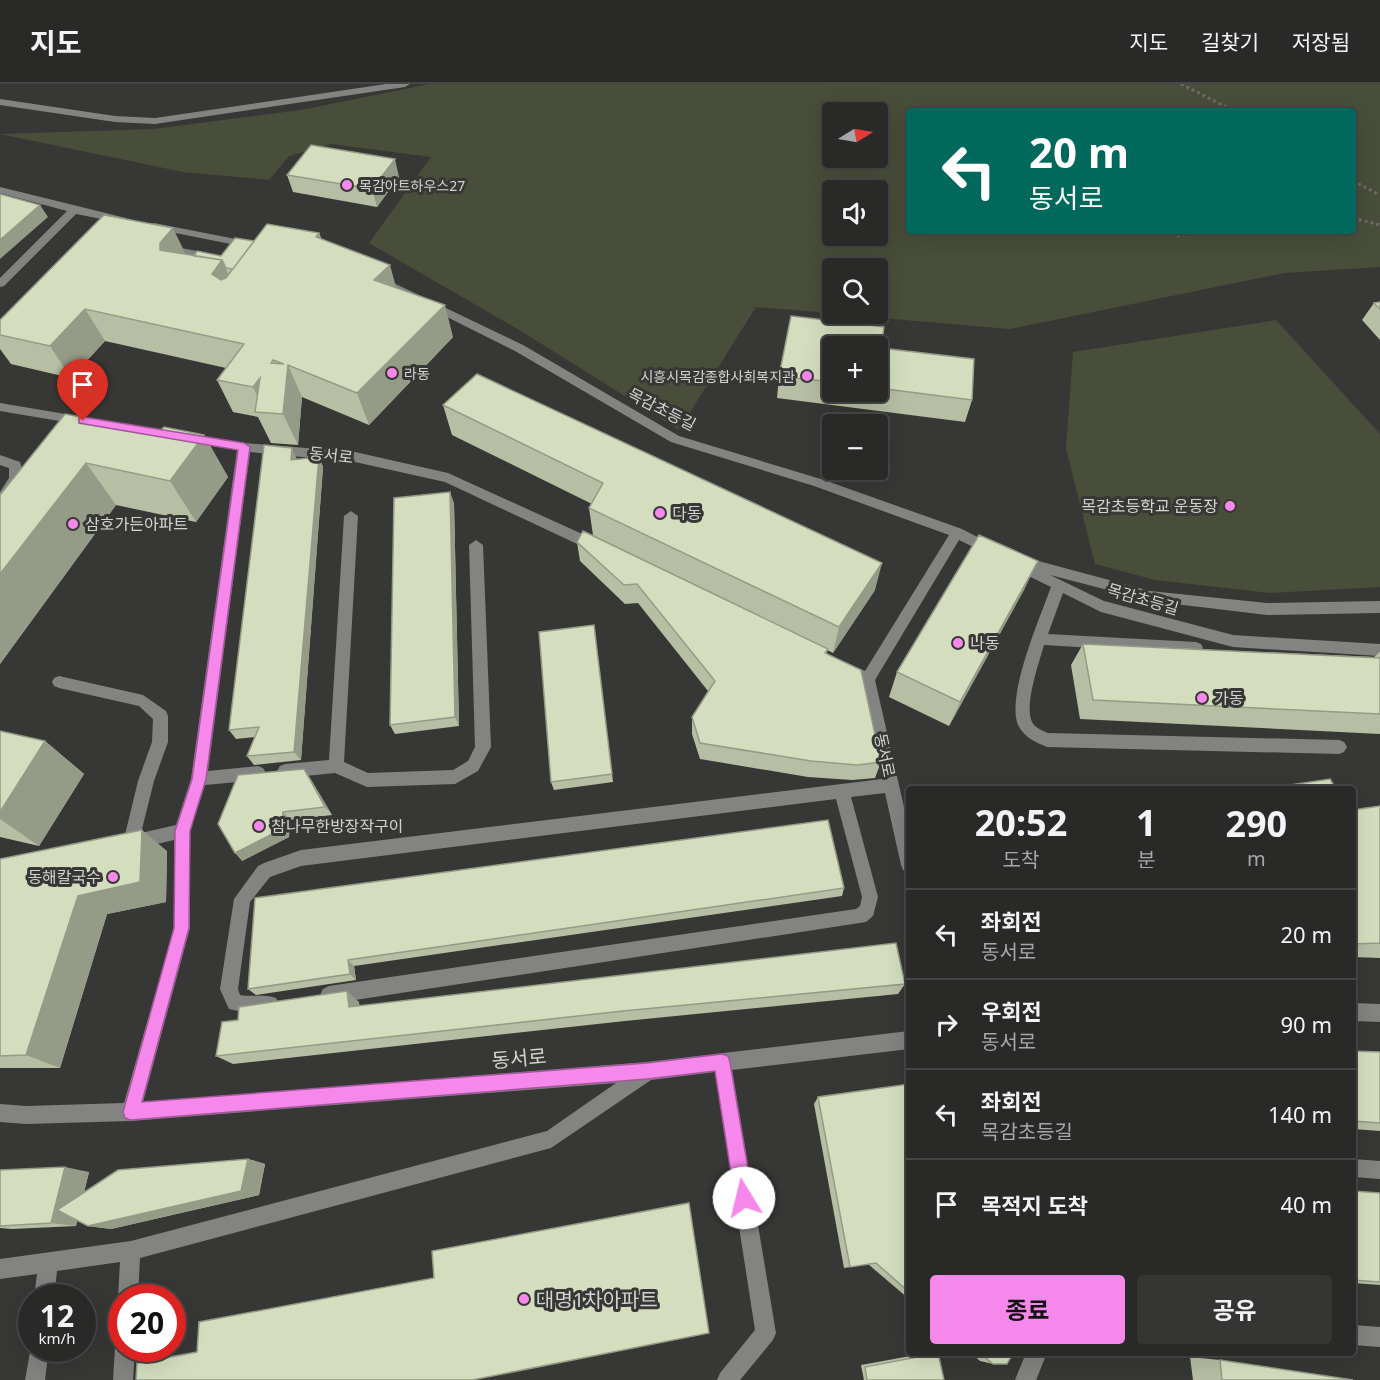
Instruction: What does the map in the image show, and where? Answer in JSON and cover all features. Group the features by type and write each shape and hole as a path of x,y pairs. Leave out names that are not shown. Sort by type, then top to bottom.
{"street":[{"path":"0,102 95,118 154,121 405,84"},
{"path":"0,190 74,210 266,248"},
{"path":"0,284 74,210"},
{"path":"157,247 202,255 188,271"},
{"name":"목감초등길","path":"367,274 519,348 675,439 819,483 957,533 1101,606 1233,641 1380,650"},
{"path":"0,407 94,423"},
{"path":"131,1112 182,928 182,831 199,779 244,447 175,436"},
{"name":"동서로","path":"244,447 356,457 448,478 606,551"},
{"path":"0,460 16,465 15,479 0,502"},
{"path":"336,766 351,516"},
{"path":"837,664 868,679 957,533"},
{"path":"199,779 336,766 367,780 454,777 473,766 483,747 476,545"},
{"path":"1006,558 1150,596 1267,609 1380,607"},
{"path":"1059,585 1039,639 1022,708 1026,723 1034,735 1047,740 1339,747"},
{"path":"1039,639 1196,648"},
{"name":"동서로","path":"868,679 906,852"},
{"path":"60,682 143,700 161,717 160,742 125,844 182,831"},
{"path":"292,1001 257,1006 236,1003 229,989 242,899 264,872 310,857 891,785"},
{"path":"315,997 860,916 867,910 870,897 842,791"},
{"path":"1356,1012 1379,1015"},
{"name":"동서로","path":"0,1113 26,1115 131,1112 647,1071 906,1040"},
{"path":"722,1062 766,1333 727,1380"},
{"path":"0,1269 131,1251 551,1139 647,1071"},
{"path":"1356,1168 1380,1170"},
{"path":"129,1284 131,1251"},
{"path":"46,1284 48,1262"},
{"path":"1356,1335 1380,1337"},
{"path":"1025,1380 1036,1356"},
{"path":"35,1380 37,1362"},
{"path":"123,1380 124,1362"}],"path":[{"path":"1181,84 1228,108"},
{"path":"1356,183 1380,195"},
{"path":"1356,219 1380,225"},
{"path":"1177,236 1191,234"}],"green space":[{"path":"430,84 1380,84 1380,267 1284,273 1010,329 888,319 888,258 822,258 822,312 756,307 679,430 521,331 369,243 431,157 331,144 289,156 269,180 183,172 0,134 153,129 301,110"},
{"name":"목감초등학교 운동장","path":"1276,320 1380,434 1380,587 1270,593 1155,580 1095,564 1066,448 1073,352"}],"building":[{"path":"311,145 395,159 372,189 287,175"},
{"path":"0,194 40,205 0,240"},
{"path":"104,215 173,228 160,243 160,250 222,260 212,274 221,280 226,278 267,224 319,233 316,237 390,265 374,280 445,305 357,393 288,365 283,414 255,412 260,378 253,387 217,380 244,344 85,309 50,346 0,335 0,320"},
{"path":"235,238 254,241 233,269 226,268 222,260 194,256 197,251 221,256"},
{"path":"791,316 822,320 822,324 884,327 883,336 822,336 822,381 779,376"},
{"path":"888,349 974,359 972,400 888,389"},
{"path":"477,374 882,563 839,627 589,508 603,483 443,405"},
{"path":"65,414 159,432 164,427 204,435 170,481 86,463 0,574 0,495"},
{"path":"264,445 292,448 291,460 319,457 294,752 247,756 259,727 229,730"},
{"path":"450,492 455,717 390,725 394,498"},
{"path":"583,531 828,649 825,653 861,670 881,762 857,765 811,761 700,743 692,717 715,681 637,584 624,585 577,542"},
{"name":"나동","path":"979,535 1038,561 960,702 897,672"},
{"path":"594,625 612,774 551,782 539,632"},
{"path":"1083,644 1380,658 1380,714 1093,700"},
{"path":"0,731 45,741 0,812"},
{"name":"참나무한방장작구이","path":"304,769 325,807 283,812 282,829 235,853 218,824 238,775"},
{"path":"1330,779 1334,786 1283,786"},
{"path":"1380,806 1380,943 1356,944 1356,810"},
{"path":"828,820 844,888 348,960 350,974 248,989 255,898"},
{"path":"142,830 140,882 78,896 26,1055 0,1056 0,859"},
{"path":"896,943 905,984 623,1011 216,1056 222,1022 238,1020 239,1007 347,991 349,1007"},
{"path":"1356,1051 1380,1052 1380,1123 1356,1121"},
{"path":"906,1084 906,1289 876,1263 850,1267 818,1097"},
{"path":"248,1159 241,1191 88,1226 57,1210 118,1170"},
{"path":"65,1167 51,1223 0,1226 0,1170"},
{"path":"1356,1191 1380,1193 1380,1282 1356,1280"},
{"name":"대명1차아파트","path":"689,1203 709,1333 472,1380 136,1380 137,1363 186,1362 186,1354 197,1352 199,1322 434,1278 432,1251"},
{"path":"922,1356 939,1356 944,1380 867,1380 865,1367"},
{"path":"984,1356 1011,1356 1007,1364 993,1364"},
{"path":"1220,1360 1353,1380 1222,1380"}],"place":[{"name":"목감아트하우스27","path":"347,185"},
{"name":"라동","path":"392,373"},
{"name":"시흥시목감종합사회복지관","path":"807,376"},
{"name":"목감초등학교 운동장","path":"1230,506"},
{"name":"다동","path":"660,513"},
{"name":"삼호가든아파트","path":"73,524"},
{"name":"나동","path":"958,643"},
{"name":"가동","path":"1202,698"},
{"name":"참나무한방장작구이","path":"259,826"},
{"name":"동해칼국수","path":"113,877"},
{"name":"대명1차아파트","path":"524,1299"}],"route":[{"path":"83,421 244,447 199,779 182,831 182,928 131,1112 647,1071 722,1062 744,1198"}]}
